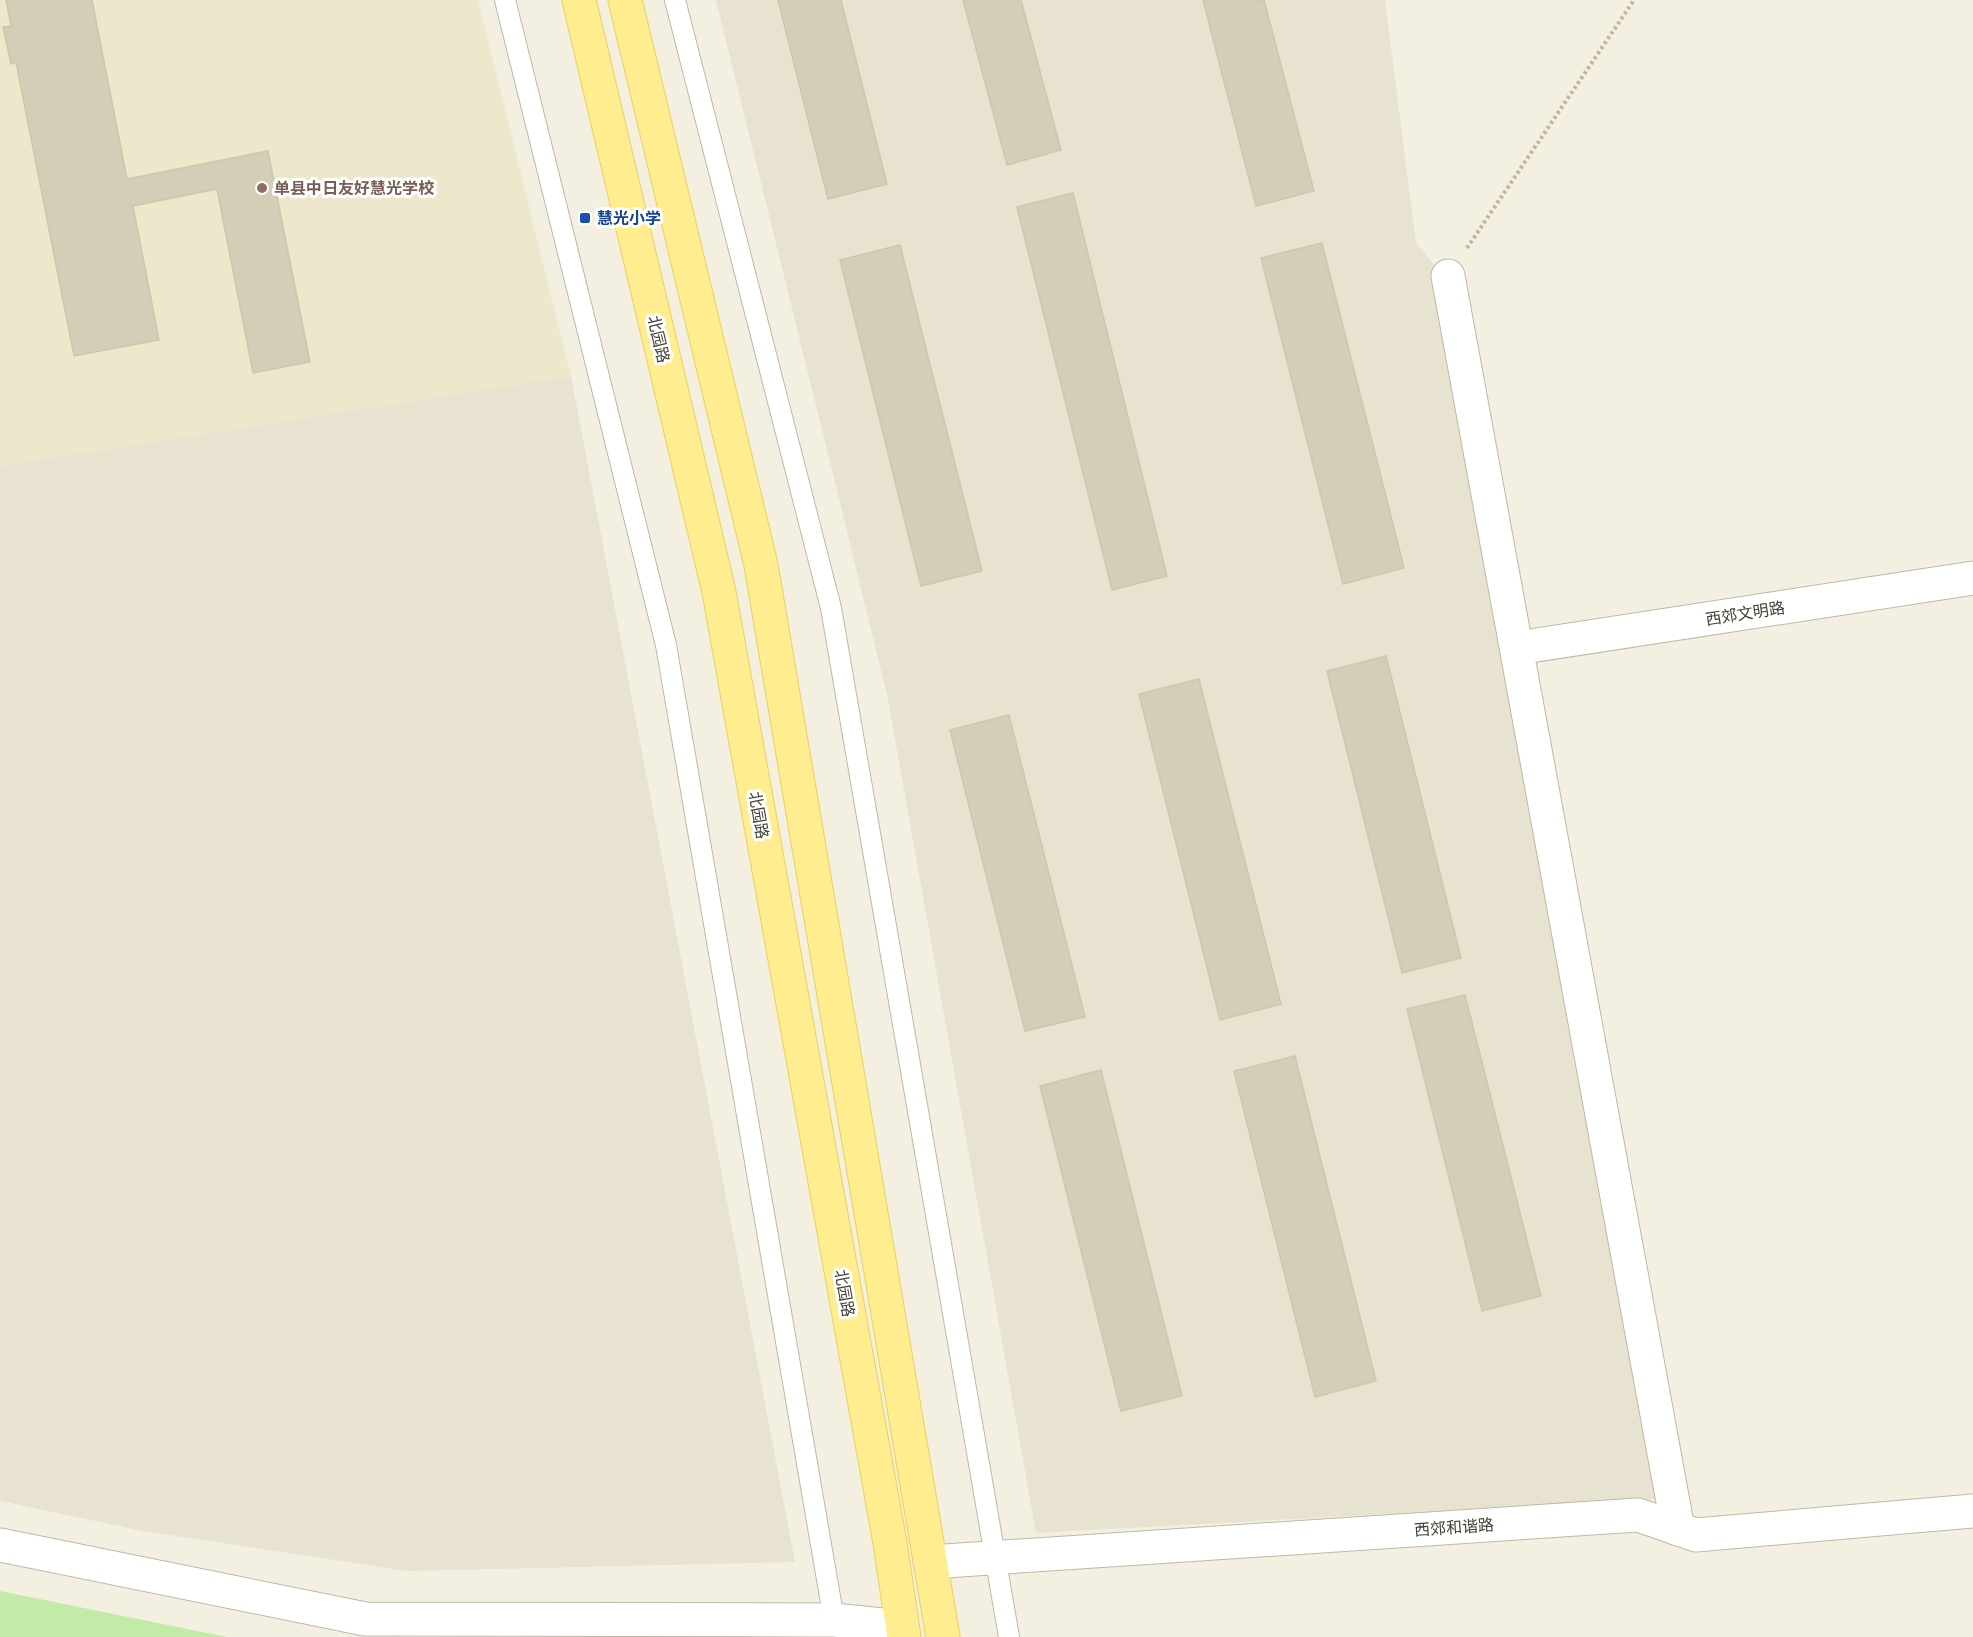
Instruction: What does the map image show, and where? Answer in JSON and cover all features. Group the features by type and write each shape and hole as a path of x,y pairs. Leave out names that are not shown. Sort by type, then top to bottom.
{"main road":[{"name":"北园路","path":"579,0 719,592 890,1543 903,1632"},
{"path":"625,0 761,565 943,1637"}],"street":[{"path":"1448,276 1678,1529"},
{"name":"西郊文明路","path":"1517,648 1973,578"},
{"name":"西郊和谐路","path":"930,1562 1638,1515 1696,1535 1973,1511"},
{"path":"0,1545 366,1619 834,1620 903,1632"}],"lane":[{"path":"505,0 666,645 834,1620"},
{"path":"675,0 831,608 1010,1637"}],"path":[{"path":"1448,276 1634,0"}],"shaded area":[{"name":"单县中日友好慧光学校","path":"0,0 478,0 571,376 0,466"},
{"path":"716,0 1385,0 1416,243 1464,301 1678,1498 1036,1533 887,694"},
{"path":"571,376 795,1562 407,1571 143,1531 0,1501 0,466"}],"green space":[{"path":"0,1591 227,1637 0,1637"}],"building":[{"path":"6,0 92,0 127,179 268,151 310,362 253,373 217,189 133,206 159,340 74,356 16,62 11,64 3,27 11,26"},
{"path":"778,0 841,0 887,184 828,199"},
{"path":"963,0 1021,0 1061,150 1007,165"},
{"path":"1203,0 1264,0 1314,191 1256,206"},
{"path":"1073,193 1167,576 1112,590 1017,207"},
{"path":"1322,243 1404,568 1343,584 1261,258"},
{"path":"900,245 982,571 921,586 840,260"},
{"path":"1386,656 1461,958 1402,973 1327,671"},
{"path":"1199,679 1281,1004 1220,1020 1139,694"},
{"path":"1009,715 1085,1017 1025,1031 950,730"},
{"path":"1465,995 1541,1296 1482,1311 1407,1009"},
{"path":"1295,1056 1376,1381 1315,1397 1234,1071"},
{"path":"1101,1070 1182,1396 1121,1411 1040,1086"}],"place":[{"name":"单县中日友好慧光学校","path":"262,188"},
{"name":"慧光小学","path":"585,218"}]}
